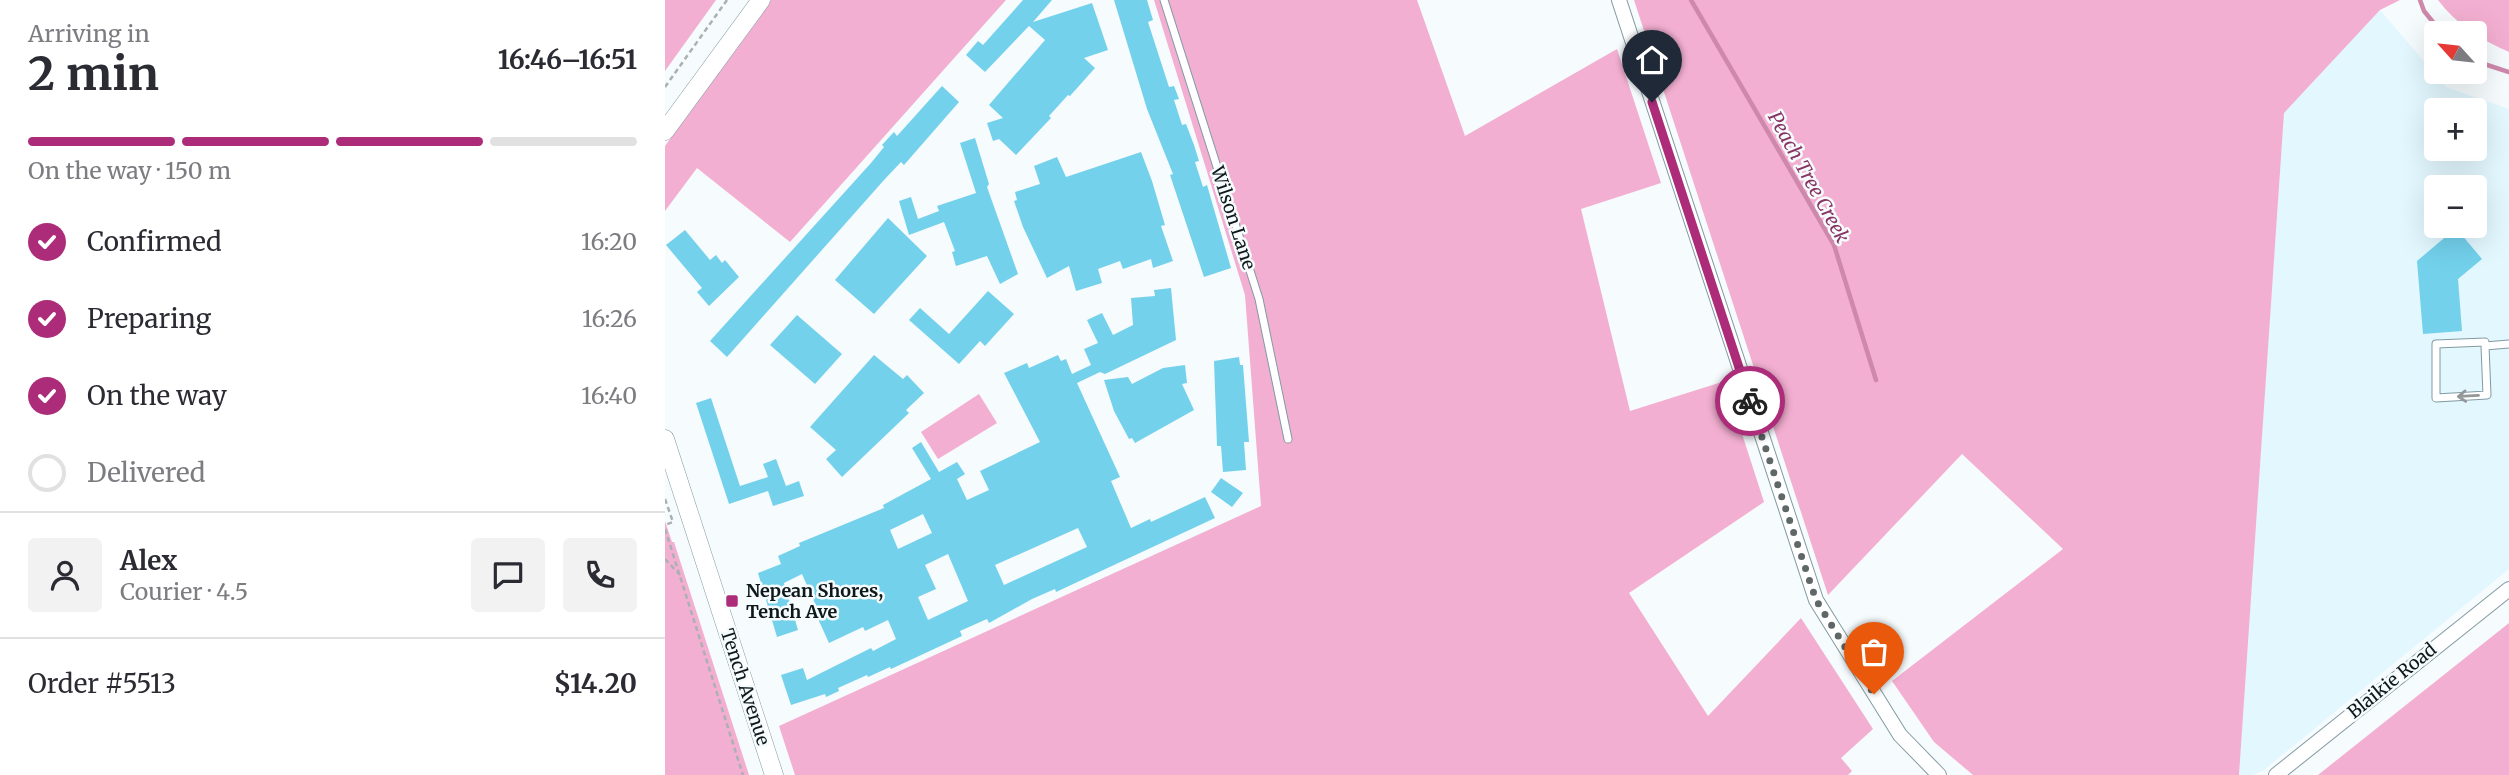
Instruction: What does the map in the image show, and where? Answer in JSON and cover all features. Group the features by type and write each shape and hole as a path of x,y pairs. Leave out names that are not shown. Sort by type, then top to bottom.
{"street":[{"path":"665,131 761,0"},
{"path":"1619,0 1816,600 1901,735 1939,775"},
{"name":"Tench Avenue","path":"665,439 774,775"},
{"name":"Blaikie Road","path":"2276,775 2509,589"}],"lane":[{"name":"Wilson Lane","path":"1164,0 1259,299 1288,439"},
{"path":"2485,342 2485,346 2487,395 2436,398 2436,344 2485,342"},
{"path":"2485,346 2509,344"}],"path":[{"path":"665,86 727,0"},
{"path":"665,499 673,522 665,527 743,775"},
{"path":"665,559 681,576"}],"shaded area":[{"path":"665,0 716,0 665,71"},
{"path":"771,0 1006,0 790,242 697,168 665,211 665,146"},
{"path":"1154,0 1417,0 1465,136 1617,49 1661,183 1581,209 1630,411 1725,381 1764,502 1629,593 1708,716 1801,618 1873,729 1841,758 1852,771 1848,775 795,775 779,726 1261,506 1245,295"},
{"path":"1634,0 2400,0 2380,10 2284,113 2239,775 1973,775 1934,742 1892,681 2063,549 1962,454 1828,595"},
{"path":"2438,0 2509,0 2509,52 2487,41 2487,21 2458,21"},
{"path":"2380,10 2424,61 2424,84 2443,84 2478,98 2424,98 2424,161 2487,161 2487,101 2509,109 2509,569 2264,770 2253,775 2239,775 2284,112"},
{"path":"979,394 997,423 938,459 921,432"},
{"path":"665,521 674,542 749,775 665,775"},
{"path":"2509,623 2509,775 2318,775"}],"building":[{"path":"1023,0 1052,0 1033,22 1092,3 1108,50 1084,58 1095,68 1016,155 999,139 993,141 987,123 1003,118 989,105 1045,40 1029,26 985,72 966,55 978,41 983,45"},
{"path":"1114,0 1147,0 1153,20 1148,22 1169,87 1174,86 1179,99 1174,100 1182,125 1186,124 1194,145 1199,161 1195,162 1203,187 1207,185 1231,268 1204,277 1170,175 1173,174 1147,109"},
{"path":"942,86 959,102 904,165 901,162 884,180 727,357 710,341 871,163 884,147 882,145 894,132 897,136"},
{"path":"975,138 989,184 987,187 1018,274 1000,284 987,256 956,266 952,252 955,251 944,222 909,235 899,201 911,197 918,219 939,211 937,206 976,193 960,143"},
{"path":"1141,152 1165,225 1161,226 1173,261 1153,268 1151,259 1123,269 1120,261 1098,269 1102,283 1076,291 1069,266 1047,278 1014,201 1017,200 1015,192 1040,184 1034,166 1057,157 1066,177"},
{"path":"888,218 927,256 874,314 835,280"},
{"path":"685,230 710,260 716,255 722,263 725,260 739,277 709,306 697,292 702,288 666,245"},
{"path":"2444,238 2464,238 2482,259 2458,279 2462,331 2423,334 2417,261"},
{"path":"1171,288 1176,340 1105,374 1100,372 1077,383 1120,477 1111,481 1131,528 1150,519 1151,522 1205,497 1215,518 1056,592 1055,589 1032,599 989,623 987,619 960,631 962,636 891,669 890,667 868,677 867,675 838,688 839,691 826,697 825,694 791,705 781,675 803,668 807,680 871,648 873,651 896,639 888,620 865,631 863,627 829,643 802,574 784,583 798,630 777,637 758,573 781,564 778,556 800,546 799,543 884,508 883,505 931,479 912,448 921,442 939,472 957,462 965,474 957,479 967,500 989,490 980,471 1040,442 1004,373 1027,363 1029,368 1058,355 1061,361 1066,359 1072,374 1091,365 1084,349 1098,343 1087,320 1102,313 1113,335 1133,325 1131,298 1155,296 1154,290","holes":["923,514 932,533 898,549 890,530","1078,528 1087,547 1004,585 995,565","948,554 968,601 928,620 918,597 936,589 925,565"]},
{"path":"988,291 1014,314 985,346 980,341 959,364 909,320 920,308 949,334"},
{"path":"797,315 842,354 815,384 770,345"},
{"path":"874,355 903,379 907,375 924,393 906,410 909,413 842,477 826,459 836,450 810,427"},
{"path":"1239,357 1240,365 1243,365 1249,442 1244,442 1246,470 1223,472 1221,446 1217,446 1214,361"},
{"path":"1185,365 1187,383 1182,384 1194,410 1135,443 1132,438 1129,439 1114,411 1104,380 1128,377 1132,384 1163,368"},
{"path":"711,398 740,486 768,477 763,464 776,459 786,486 799,481 804,496 773,506 768,491 729,504 696,403"},
{"path":"1221,478 1243,493 1232,507 1211,492"}],"waterway":[{"name":"Peach Tree Creek","path":"1691,0 1834,245 1876,380"},
{"path":"2420,0 2432,21"},
{"path":"2487,65 2509,72"}],"way so far":[{"path":"1750,401 1816,600 1874,694"}],"place":[{"name":"Nepean Shores, Tench Ave","path":"732,601"}],"route":[{"path":"1652,102 1750,401"}]}
